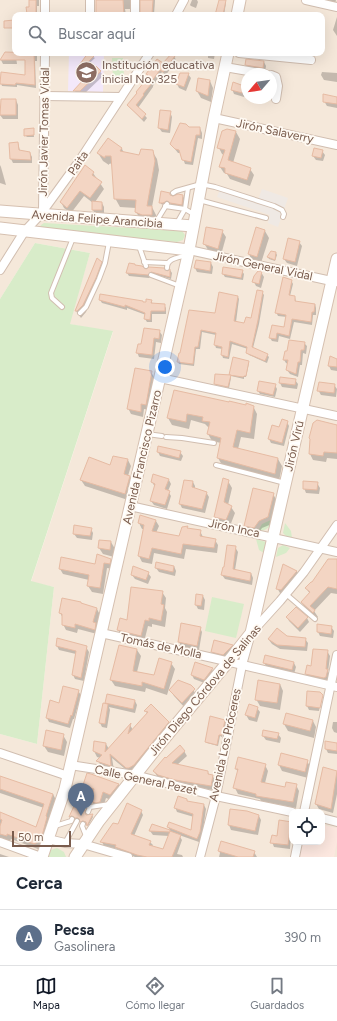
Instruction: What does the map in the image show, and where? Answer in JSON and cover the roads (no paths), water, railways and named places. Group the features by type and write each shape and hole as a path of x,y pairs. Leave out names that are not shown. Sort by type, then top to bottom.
{"main road":[{"path":"238,12 240,0"},
{"name":"Avenida Francisco Pizarro","path":"42,857 65,789 188,252 227,56"},
{"name":"Avenida Felipe Arancibia","path":"0,211 42,213 155,224 193,226"},
{"name":"Avenida Felipe Arancibia","path":"0,228 24,232 138,244 188,252"},
{"name":"Jirón Virú","path":"251,633 303,408 335,281 337,259"},
{"name":"Jirón Diego Córdova de Salinas","path":"75,857 112,804 168,733 251,633"}],"street":[{"path":"45,0 45,12"},
{"path":"90,0 90,12"},
{"path":"135,0 135,12"},
{"path":"178,12 184,0"},
{"path":"306,0 337,6"},
{"name":"Jirón Javier Tomas Vidal","path":"42,213 45,56"},
{"name":"Paita","path":"0,270 24,232 42,213 80,160 148,56"},
{"path":"270,56 311,60"},
{"path":"225,67 241,70"},
{"path":"277,82 277,92"},
{"path":"44,96 121,97"},
{"name":"Jirón Salaverry","path":"214,118 337,144"},
{"name":"Jirón General Vidal","path":"188,252 335,281"},
{"path":"160,378 337,416"},
{"name":"Jirón Inca","path":"130,506 337,552"},
{"name":"Jirón Diego Córdova de Salinas","path":"251,633 286,594 337,525"},
{"name":"Tomás de Molla","path":"101,633 334,687"},
{"name":"Avenida Los Próceres","path":"200,857 216,796 242,665 251,633"},
{"path":"305,809 334,687 337,655"},
{"name":"Calle General Pezet","path":"0,753 69,770 135,775 216,796 289,811"},
{"path":"325,819 337,822"},
{"path":"48,839 65,843 85,841 128,857"},
{"path":"0,842 42,857"},
{"path":"295,857 297,845"}],"lane":[{"path":"173,193 201,184 215,187 274,206 282,210 284,214 283,217"},
{"path":"175,225 185,209 188,188"},
{"path":"198,200 266,218"},
{"path":"155,224 166,205 185,209 196,215"},
{"path":"62,306 52,298 51,293 73,237"},
{"path":"80,313 86,307 99,279 105,263 109,241"},
{"path":"138,244 145,264 167,266 169,261 188,252"},
{"path":"151,275 166,278 168,282 180,286"},
{"path":"147,434 214,443"},
{"path":"216,465 286,483"},
{"path":"286,594 315,619"},
{"path":"65,789 79,802 90,807 112,804"},
{"path":"77,806 79,802"},
{"path":"82,809 84,804"},
{"path":"88,812 90,807"},
{"path":"52,827 71,820 76,822 82,825 85,841"},
{"path":"65,843 76,822"}],"place":[{"name":"Institución educativa inicial No. 325","path":"86,72"},
{"name":"Pecsa","path":"81,816"}]}
